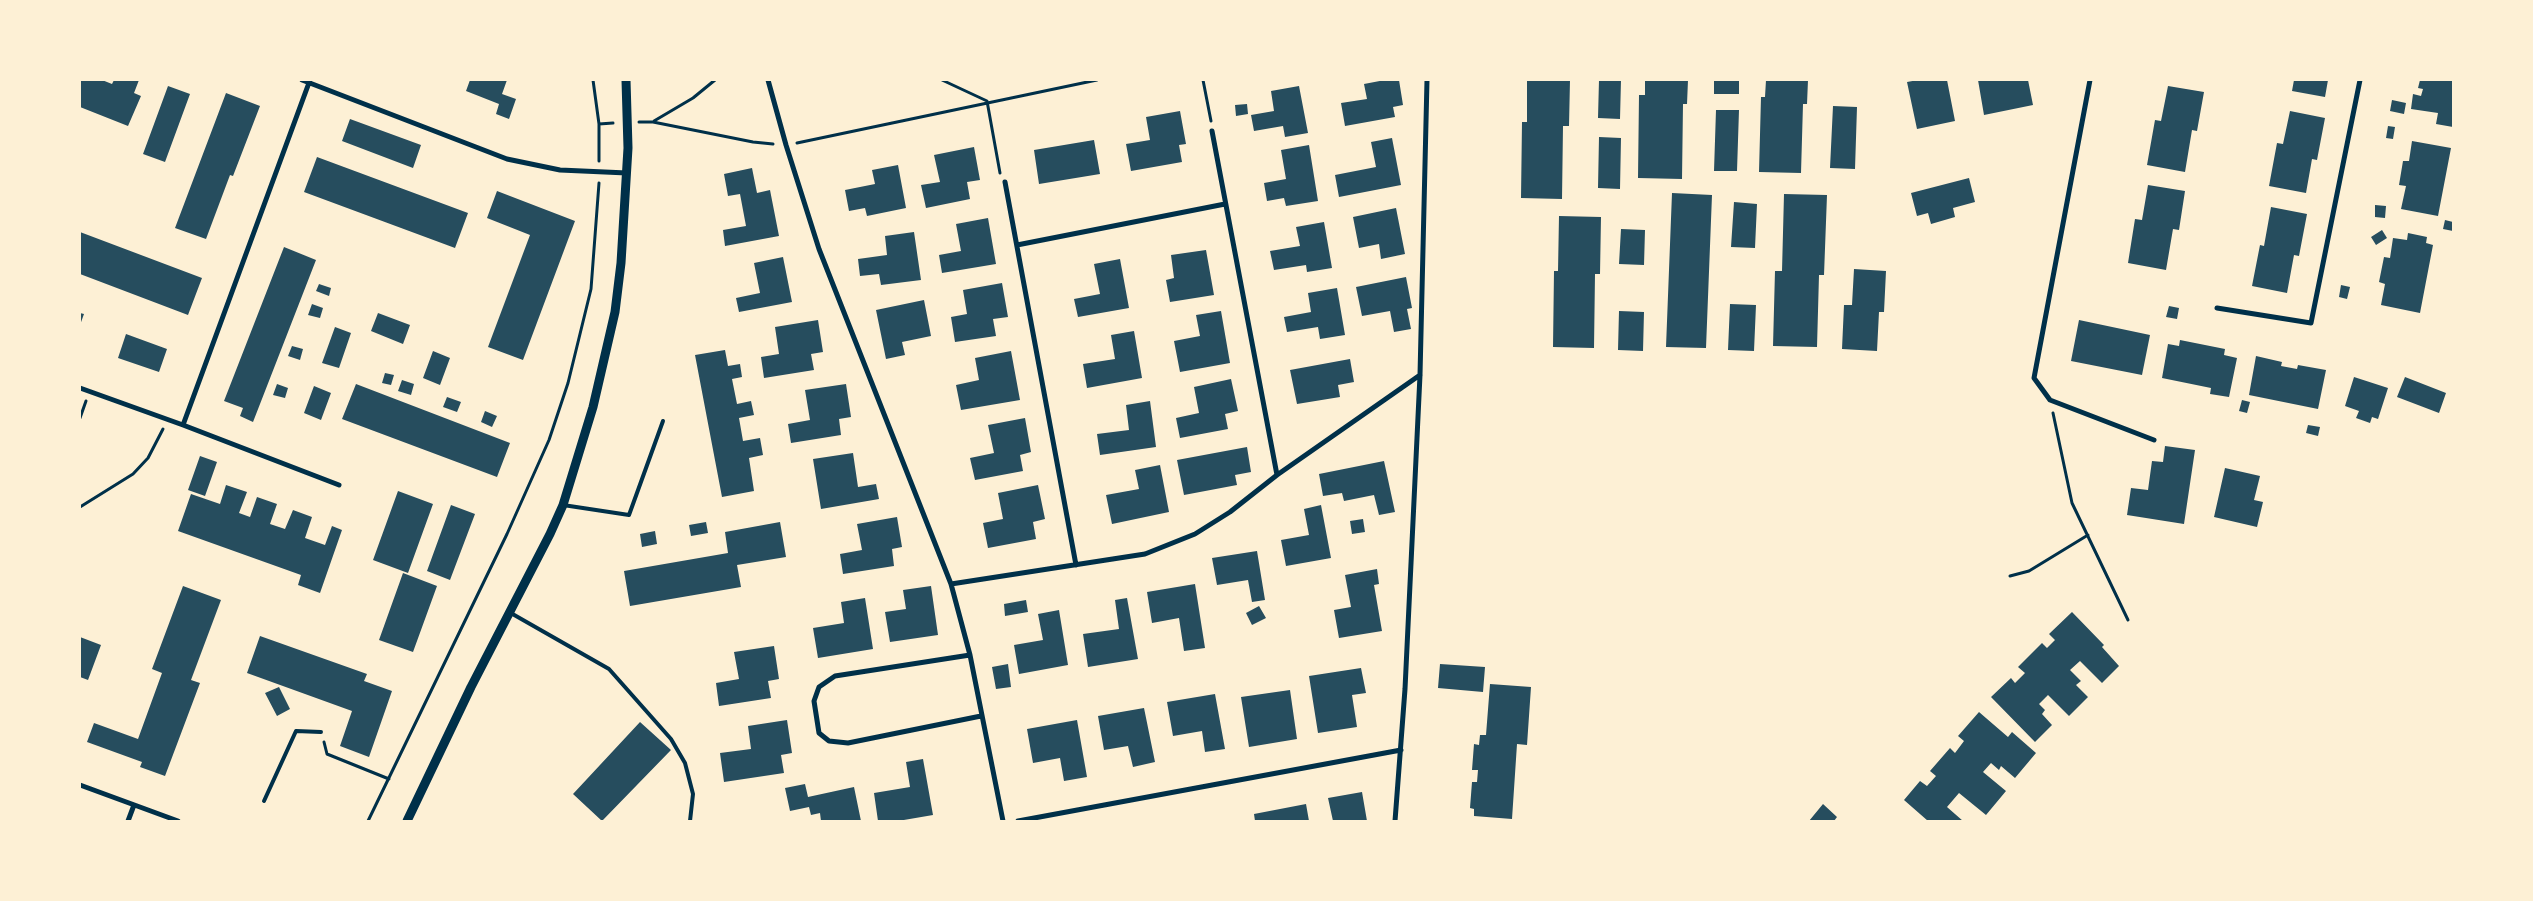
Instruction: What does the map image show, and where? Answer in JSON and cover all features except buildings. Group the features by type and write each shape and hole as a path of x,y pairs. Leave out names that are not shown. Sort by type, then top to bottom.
{"street":[{"path":"302,80 508,159 546,168 627,173"},
{"path":"407,821 563,505 594,407 609,343 621,263 627,173 628,122 626,80"},
{"path":"768,80 786,145 819,249 951,584 970,655 1003,821"},
{"path":"1395,821 1401,750 1420,375 1427,80"},
{"path":"2090,80 2034,378 2050,400 2154,440"},
{"path":"2217,308 2310,323 2360,80"},
{"path":"183,424 310,82"},
{"path":"1212,131 1277,475"},
{"path":"1005,182 1076,565"},
{"path":"1017,245 1225,204"},
{"path":"951,584 1144,554 1174,544 1195,534 1230,512 1277,475 1420,375"},
{"path":"80,388 183,424 339,485"},
{"path":"970,655 835,676 819,687 814,702 819,733 829,741 848,743 981,716"},
{"path":"1018,821 1401,750"},
{"path":"80,784 178,821"},
{"path":"128,821 134,805"}],"lane":[{"path":"563,505 629,515 663,421"},
{"path":"509,612 609,669 671,740 684,763 693,794 690,821"},
{"path":"264,801 296,731 321,732"}],"path":[{"path":"368,821 507,534 549,440 568,383 591,289 599,171 599,124 593,80"},
{"path":"653,122 693,98 715,80"},
{"path":"942,80 987,102"},
{"path":"1067,86 1070,80"},
{"path":"599,124 653,122 753,142 786,145 1097,80"},
{"path":"1203,80 1212,131"},
{"path":"987,102 1000,174 1005,182"},
{"path":"2050,400 2072,503 2128,620"},
{"path":"80,508 133,474 148,458 167,419"},
{"path":"2010,576 2029,571 2088,535"},
{"path":"321,732 327,754 389,779"}]}
